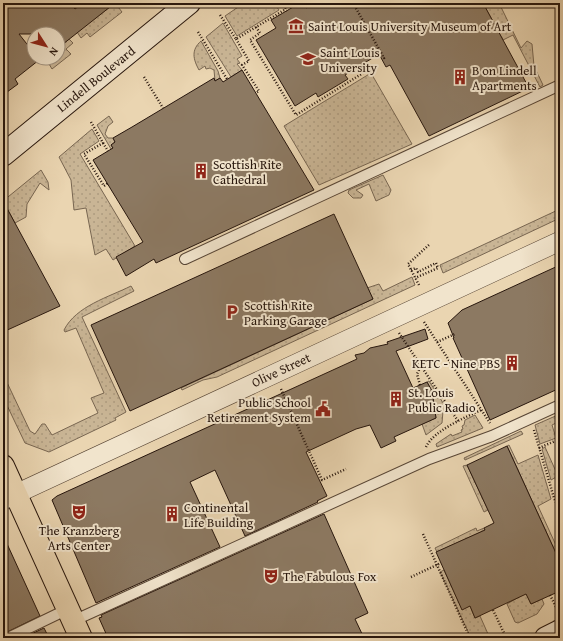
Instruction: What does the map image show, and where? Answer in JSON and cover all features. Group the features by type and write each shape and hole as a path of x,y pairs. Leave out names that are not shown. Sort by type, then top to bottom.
{"main road":[{"name":"Lindell Boulevard","path":"3,155 189,3"},
{"path":"3,466 9,497 74,623"},
{"path":"546,638 560,632"}],"street":[{"name":"Olive Street","path":"9,497 560,241"}],"lane":[{"path":"185,259 560,85"},
{"path":"8,638 74,623 429,459 492,436 560,405"}],"path":[{"path":"119,3 120,8 126,3"},
{"path":"133,3 136,7"},
{"path":"236,39 286,10 282,3"},
{"path":"353,3 384,58 385,57"},
{"path":"220,15 249,61 242,65 258,91 256,93"},
{"path":"256,27 260,33 250,40 296,115 372,68"},
{"path":"198,32 227,79"},
{"path":"144,77 163,108"},
{"path":"91,122 108,151"},
{"path":"103,142 84,154 104,186 108,183"},
{"path":"419,285 408,264 430,244"},
{"path":"411,270 416,268 418,272 436,263 438,268 415,278"},
{"path":"424,322 490,423"},
{"path":"399,333 458,421"},
{"path":"437,342 455,334"},
{"path":"420,385 417,374 421,366"},
{"path":"281,389 322,480 346,469"},
{"path":"432,439 458,421 481,410"},
{"path":"532,426 554,498 560,511"},
{"path":"539,448 555,441 560,444"},
{"path":"423,534 439,564 440,570 438,570 470,638"},
{"path":"411,577 439,564"},
{"path":"550,595 557,608"},
{"path":"493,610 504,633"}],"shaded area":[{"path":"115,3 122,12 90,37 87,33 81,38 77,32"},
{"path":"244,3 274,3 279,10 237,36 225,16"},
{"path":"483,3 499,3 521,48 527,41 532,44 534,66 543,85 540,87 513,35 503,40"},
{"path":"223,23 242,56 237,59 240,63 237,64 242,70 231,77 206,37"},
{"path":"69,39 73,43 66,49 66,41"},
{"path":"201,41 218,71 220,78 215,81 214,70 210,68 206,69 205,66 199,70 195,62 194,51"},
{"path":"66,49 71,54 66,58"},
{"path":"371,73 412,144 319,185 284,126"},
{"path":"109,116 113,122 108,126 105,134 108,138 113,138 115,142 111,145 113,148 111,149 97,125"},
{"path":"92,129 99,141 80,154 135,246 113,260 106,249 95,255 86,208 74,210 71,180 59,157"},
{"path":"41,170 48,182 49,190 40,183 27,204 26,217 15,223 3,201"},
{"path":"383,175 391,190 389,195 376,201 369,184 356,190 363,195 361,198 353,198 348,193 349,190"},
{"path":"560,209 560,218 443,273 440,265"},
{"path":"412,277 415,285 217,377 203,380 182,390 181,388 373,299 367,288 379,284 383,291"},
{"path":"131,286 134,291 82,317 126,412 115,418 116,420 49,452 25,443 3,397 3,374 30,431 35,434 42,424 45,424 52,435 98,413 91,398 104,393 76,328 65,332 64,330 69,322 85,308 103,298"},
{"path":"429,381 447,409 443,411 442,423 426,435 422,424 436,418 432,391 427,382"},
{"path":"560,414 560,421 552,425 556,438 540,444 535,425"},
{"path":"475,415 483,428 437,447 436,444 451,434 452,436 462,432 462,426 464,425 465,420"},
{"path":"521,431 523,434 465,460 464,458"},
{"path":"509,445 518,464 538,455 551,499 538,506 560,554 560,562 507,446"},
{"path":"545,447 558,476 551,480 542,449"},
{"path":"467,465 488,510 484,512 463,466"},
{"path":"476,528 477,531 484,528 485,530 437,552 435,548"},
{"path":"444,570 462,609 470,606 475,618 480,616 488,634 487,637 471,638 440,572"},
{"path":"526,593 531,604 542,599 544,604 537,614 518,623 515,622 507,604"}],"building":[{"path":"3,3 70,3 75,9 83,3 115,3 66,42 66,26 26,26 26,34 19,34 26,43 26,66 31,66 15,79 18,84 3,95"},
{"name":"B on Lindell Apartments","path":"302,3 306,8 314,3 483,3 529,88 429,136 390,65 386,67 379,54 345,75 348,79 318,97 316,93 295,106 256,40 276,28 271,20"},
{"name":"Scottish Rite Cathedral","path":"242,70 314,190 156,263 154,259 126,276 116,257 143,242 93,160 113,148 111,145 115,142 113,138 214,78 215,81 220,78 223,82"},
{"path":"3,201 60,306 3,332"},
{"name":"Scottish Rite Parking Garage","path":"334,214 373,299 130,411 91,325"},
{"name":"KETC - Nine PBS","path":"560,265 560,388 490,420 453,338 448,323 462,310"},
{"path":"425,329 428,339 396,351 413,388 427,382 432,391 436,418 394,437 396,441 381,448 370,425 356,429 306,452 327,496 317,501 318,502 245,536 215,470 190,482 220,547 96,603 52,500 57,496 357,359 355,355 364,353 370,348 388,344 387,342"},
{"path":"507,446 560,562 560,591 531,604 526,594 475,618 470,606 462,610 436,552 485,530 484,528 494,523 467,465"},
{"name":"The Fabulous Fox","path":"324,514 368,613 355,619 364,638 108,638 99,618 102,617 101,615"},
{"path":"3,535 40,616 3,634"},
{"path":"44,628 49,638 23,638"}],"place":[{"name":"Saint Louis University Museum of Art","path":"296,26"},
{"name":"Saint Louis University","path":"308,59"},
{"name":"B on Lindell Apartments","path":"460,77"},
{"name":"Scottish Rite Cathedral","path":"201,171"},
{"name":"Scottish Rite Parking Garage","path":"232,312"},
{"name":"KETC - Nine PBS","path":"512,363"},
{"name":"St. Louis Public Radio","path":"396,399"},
{"name":"Public School Retirement System","path":"323,409"},
{"name":"The Kranzberg Arts Center","path":"79,512"},
{"name":"Continental Life Building","path":"172,514"},
{"name":"The Fabulous Fox","path":"271,576"}]}
